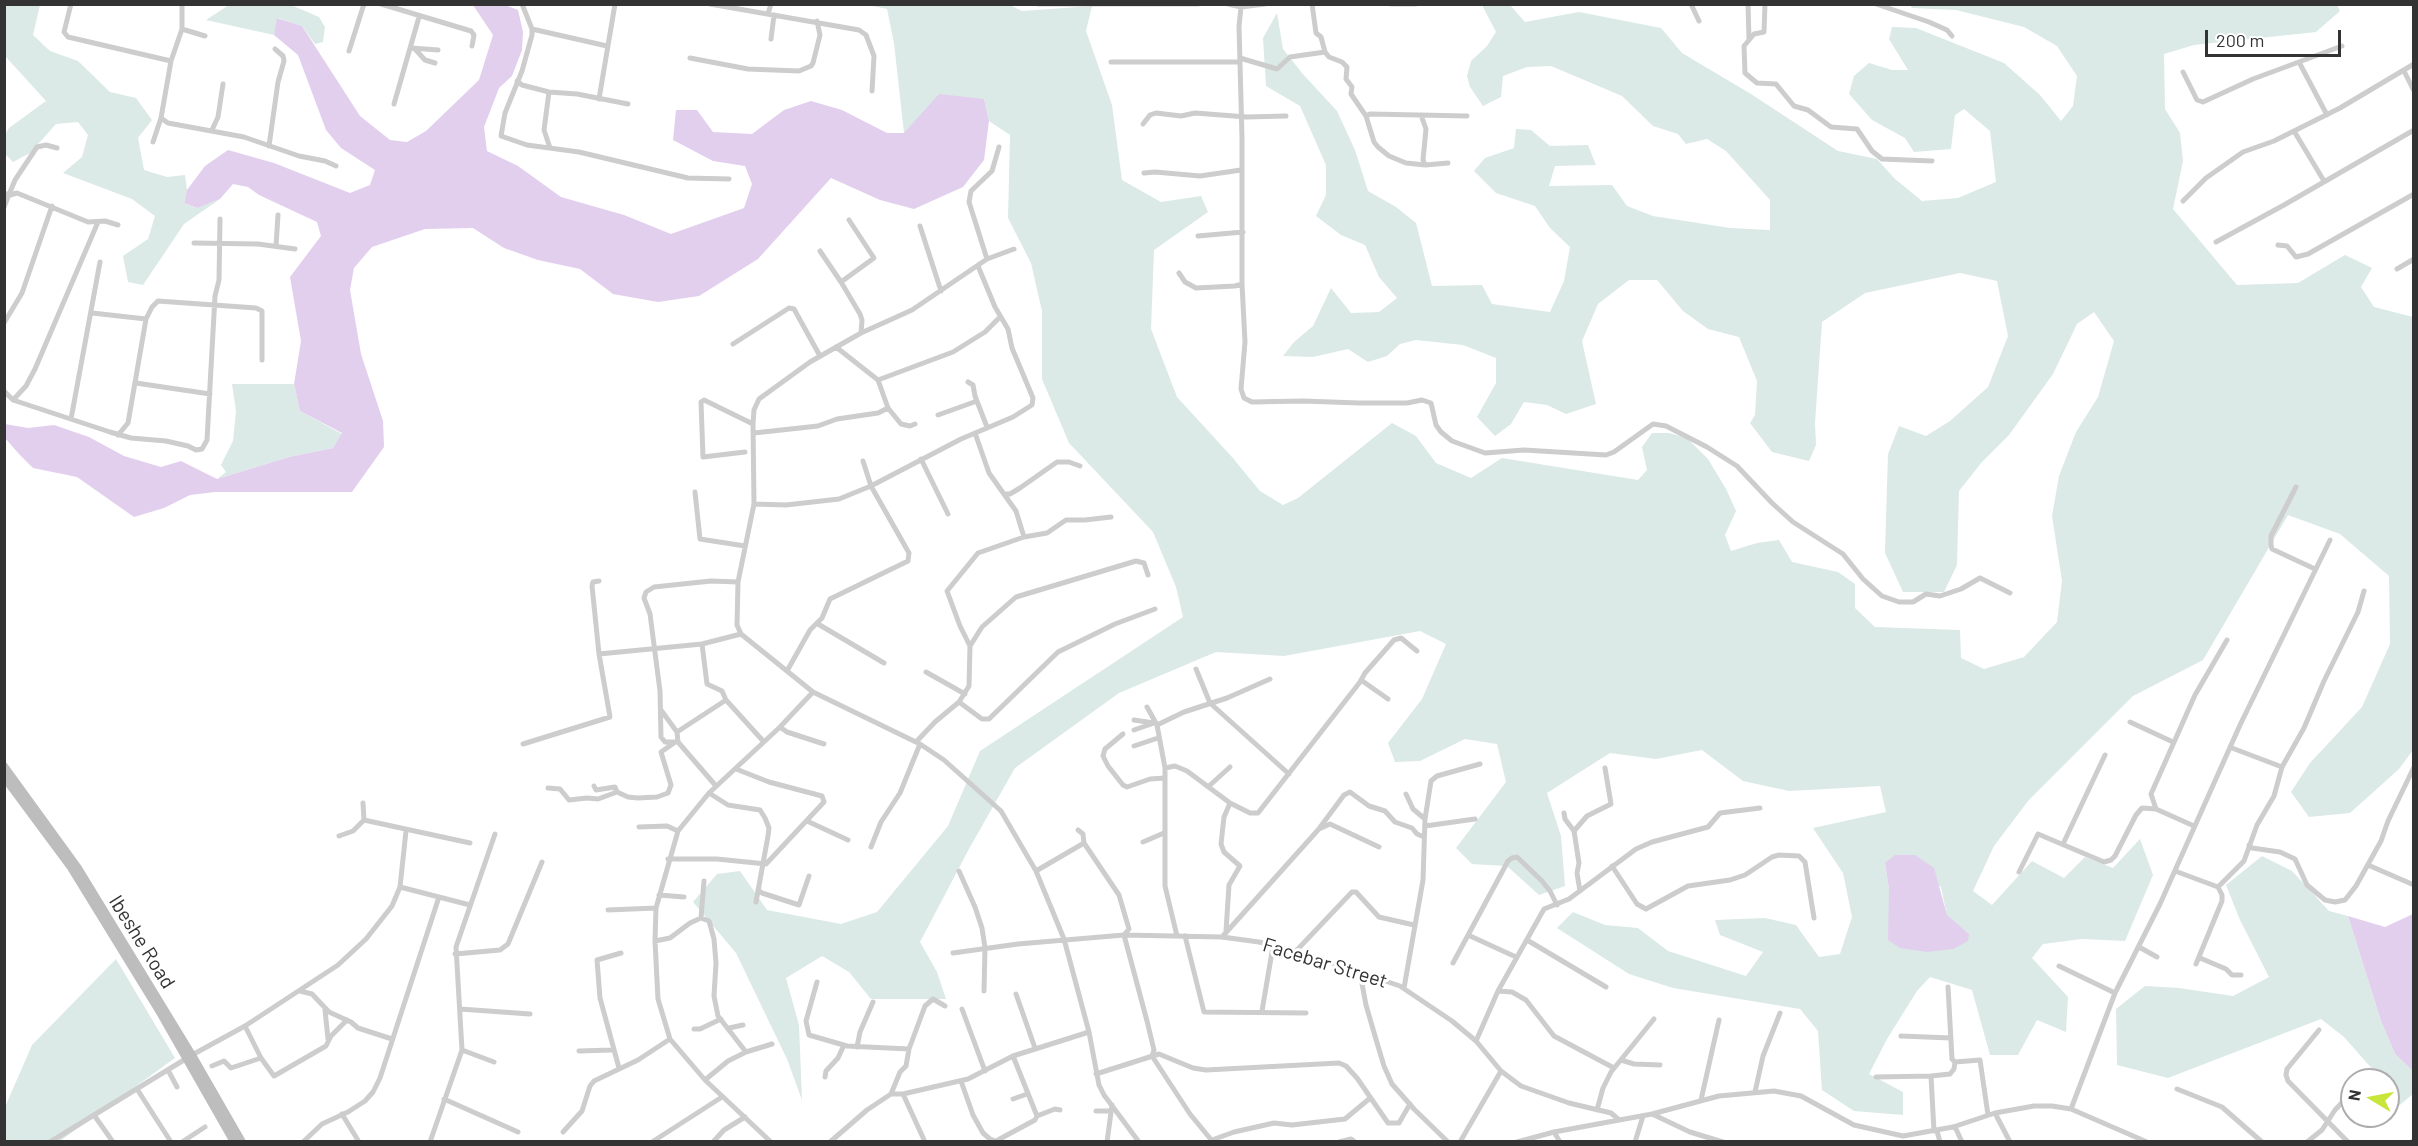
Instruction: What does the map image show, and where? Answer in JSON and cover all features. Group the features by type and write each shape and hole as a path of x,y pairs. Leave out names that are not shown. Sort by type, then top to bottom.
{"main road":[{"name":"Ibeshe Road","path":"4,766 78,868 190,1057 234,1142"},
{"name":"Ibeshe Road","path":"4,777 70,866 242,1142"}],"street":[{"path":"71,4 64,32 68,37 171,61"},
{"path":"153,142 161,118 171,61 182,28 182,4"},
{"path":"349,51 364,4"},
{"path":"381,4 471,31 474,35 472,46"},
{"path":"522,4 532,29 528,53 506,113 501,136 519,143 603,157 688,178 729,179"},
{"path":"599,99 615,4"},
{"path":"710,4 847,26 859,30 866,35 874,56 872,91"},
{"path":"771,4 771,39"},
{"path":"1038,4 1198,4"},
{"path":"1228,4 1241,7 1265,4"},
{"path":"1312,4 1316,33 1321,38 1329,57 1342,62 1347,67 1346,79 1352,87 1351,94 1366,116 1374,142 1397,160 1425,165 1448,163"},
{"path":"1391,4 1416,4"},
{"path":"1691,4 1699,21"},
{"path":"1748,4 1750,40"},
{"path":"1765,4 1764,32 1754,34 1744,46 1744,70 1757,83 1776,84 1794,106 1808,110 1834,128 1857,129 1872,151 1882,159 1932,162"},
{"path":"1876,4 1929,22 1947,30 1952,36"},
{"path":"1241,7 1242,284 1245,342 1241,389 1244,398 1252,402 1407,403 1422,400 1431,403 1436,425 1441,432 1452,441 1485,453 1524,450 1606,455 1614,452 1653,424 1666,426 1707,447 1737,466 1793,522 1843,554 1863,579 1882,596 1899,602 1913,602 1926,594 1940,596 1961,589 1980,578 2010,593"},
{"path":"394,104 414,48 419,17"},
{"path":"690,58 748,69 799,71 813,63 820,35 817,21"},
{"path":"182,28 205,36"},
{"path":"532,29 608,46"},
{"path":"2183,72 2197,100 2203,102 2253,79 2335,46 2342,46"},
{"path":"269,146 278,82 284,61 283,56 275,48"},
{"path":"414,48 438,50"},
{"path":"414,48 425,60 435,63"},
{"path":"1112,62 1240,60 1277,69 1290,57 1325,52"},
{"path":"2299,62 2327,115"},
{"path":"2183,201 2206,178 2233,158 2327,115 2414,64"},
{"path":"2404,71 2414,91"},
{"path":"517,81 522,85 549,92 577,94 628,104"},
{"path":"212,130 218,117 224,84"},
{"path":"549,92 544,130 550,148"},
{"path":"1143,124 1150,115 1156,113 1181,116 1195,113 1216,116 1286,116"},
{"path":"1366,116 1370,114 1467,116"},
{"path":"1422,115 1426,129 1423,160 1425,165"},
{"path":"161,118 168,123 212,130 336,166"},
{"path":"2216,242 2414,130"},
{"path":"2294,131 2324,181"},
{"path":"4,207 7,194 37,147 46,145 57,148"},
{"path":"987,259 969,202 970,191 992,171 999,147"},
{"path":"1144,173 1200,176 1241,170"},
{"path":"7,194 17,193 88,222 105,221 118,225"},
{"path":"2278,245 2287,246 2295,257 2308,254 2414,194"},
{"path":"4,323 22,293 52,206"},
{"path":"276,246 278,215"},
{"path":"4,391 13,400 118,435 178,444 200,451 207,440 215,304 219,280 220,219"},
{"path":"841,282 874,258 849,219"},
{"path":"13,400 26,386 35,369 98,222"},
{"path":"920,226 941,291"},
{"path":"1198,236 1243,232"},
{"path":"194,243 276,246 295,249"},
{"path":"1014,249 987,259 912,310 861,333 820,356 755,404 754,504 738,582 737,625 741,634 813,692 918,743 944,760 1001,811 1036,871 1064,939 1089,1032 1101,1090 1111,1108 1139,1142"},
{"path":"820,251 860,314 861,333"},
{"path":"2397,269 2414,259"},
{"path":"71,419 100,262"},
{"path":"754,504 780,505 828,501 872,486 921,459 1013,417 1029,407 1033,401 1012,348 1008,329 1000,317 978,266"},
{"path":"1179,273 1185,282 1196,288 1242,284"},
{"path":"118,435 128,423 146,319 158,301 215,304 256,308 262,311 262,360"},
{"path":"734,344 789,308 794,309 820,356"},
{"path":"92,313 146,319"},
{"path":"878,381 953,352 985,332 1000,317"},
{"path":"836,347 878,381 888,408 901,424 910,426 915,424"},
{"path":"968,382 973,385 987,427"},
{"path":"135,383 210,394"},
{"path":"745,452 703,457 701,402 704,400 753,424"},
{"path":"938,415 977,401"},
{"path":"754,433 818,426 837,419 878,413 888,408"},
{"path":"975,433 989,473 1008,496 1024,537"},
{"path":"921,459 948,514"},
{"path":"787,671 810,630 818,624 830,599 908,561 909,553 872,486 864,461"},
{"path":"1008,496 1057,462 1069,462 1080,466"},
{"path":"2296,487 2271,536 2271,545 2272,549 2315,569"},
{"path":"694,492 700,539 745,546"},
{"path":"970,646 948,599 948,588 978,553 1024,537 1047,533 1066,520 1111,517"},
{"path":"2071,1109 2115,993 2175,871 2193,826 2232,748 2240,725 2272,664 2330,540"},
{"path":"871,847 881,822 900,793 918,743 935,722 965,694 971,676 970,646 982,627 1016,597 1136,561 1144,563 1148,575"},
{"path":"523,744 610,717 599,654 592,586 593,582 599,581"},
{"path":"716,786 676,742 662,741 655,648 649,610 644,602 649,590 654,587 690,583 738,582"},
{"path":"2218,887 2244,861 2257,825 2274,796 2282,767 2304,728 2358,612 2364,591"},
{"path":"959,702 982,719 989,719 1058,651 1115,624 1155,609"},
{"path":"818,624 884,663"},
{"path":"599,654 702,644 741,634"},
{"path":"1165,768 1175,766 1187,771 1230,803 1250,813 1258,813 1394,640 1401,638 1417,651"},
{"path":"2156,809 2151,794 2195,695 2227,640"},
{"path":"702,644 706,684 719,688 726,696 726,700 764,742"},
{"path":"1196,669 1210,703 1289,774"},
{"path":"926,672 965,694"},
{"path":"1134,730 1227,698 1270,679"},
{"path":"1361,680 1388,699"},
{"path":"771,1142 705,1080 670,1039 658,999 654,941 656,908 668,859 678,831 709,793 780,727 813,692"},
{"path":"677,732 726,700"},
{"path":"1147,707 1155,724 1165,768 1165,886 1177,936"},
{"path":"661,710 677,732 676,742"},
{"path":"1134,720 1155,724"},
{"path":"2130,722 2173,742"},
{"path":"780,727 787,732 824,744"},
{"path":"1123,734 1105,749 1103,756 1108,766 1124,785 1127,787 1150,779 1165,778"},
{"path":"1134,746 1158,738"},
{"path":"594,786 596,790 615,787 617,792 638,798 657,797 668,793 671,785 661,752 676,742"},
{"path":"2232,748 2282,767"},
{"path":"2063,844 2105,755"},
{"path":"1404,988 1424,869 1425,819 1431,781 1434,777 1480,764"},
{"path":"1209,786 1230,767"},
{"path":"2249,844 2252,848 2280,852 2295,860 2307,885 2328,902 2345,900 2368,865 2414,767"},
{"path":"1574,831 1587,816 1611,804 1605,768"},
{"path":"668,859 701,858 762,864 770,861 824,802 822,796 769,782 736,769"},
{"path":"548,788 560,789 569,800 598,799 617,792"},
{"path":"1224,935 1318,830 1344,795 1350,792 1369,806 1384,811 1395,822 1413,828 1417,834 1424,837"},
{"path":"709,793 728,805 760,810 768,828 756,902"},
{"path":"1406,794 1413,809 1425,819"},
{"path":"339,836 353,831 364,820 363,803"},
{"path":"1224,935 1228,885 1240,866 1224,852 1221,844 1224,817 1230,803"},
{"path":"1476,1041 1516,957 1544,909 1557,905 1580,891 1636,849 1708,827 1717,814 1760,808"},
{"path":"2019,872 2038,834 2108,862 2115,856 2142,808 2156,809 2193,826"},
{"path":"1564,813 1565,819 1574,831 1579,862 1577,873 1580,891"},
{"path":"1425,826 1475,819"},
{"path":"364,820 406,831 470,843"},
{"path":"807,821 848,840"},
{"path":"1318,830 1330,824 1379,847"},
{"path":"639,827 667,826 678,831"},
{"path":"1078,830 1083,834 1084,843 1119,895 1129,928 1124,935 1154,1050 1152,1056"},
{"path":"50,1142 245,1026 338,965 366,939 392,906 400,887 406,831"},
{"path":"1143,842 1164,833"},
{"path":"430,1142 462,1050 455,954 495,834"},
{"path":"1036,871 1084,843"},
{"path":"701,858 711,851"},
{"path":"1612,866 1637,904 1646,909 1688,886 1730,880 1745,875 1772,857 1779,855 1799,856 1805,862 1814,918"},
{"path":"1453,963 1508,861 1512,858 1517,857 1542,881 1557,905"},
{"path":"455,954 500,950 508,944 542,862"},
{"path":"2368,865 2414,885"},
{"path":"959,871 975,907 985,948 984,991"},
{"path":"2175,871 2218,887 2222,895 2222,902 2198,961 2226,969 2232,975 2241,975"},
{"path":"758,890 799,905 809,876"},
{"path":"701,918 704,881"},
{"path":"400,887 470,905"},
{"path":"1296,951 1352,892 1356,892 1376,915 1414,925"},
{"path":"659,895 684,897"},
{"path":"303,1142 317,1128 365,1101 373,1092 380,1078 439,897"},
{"path":"608,910 656,908"},
{"path":"654,941 670,938 701,918 709,921 714,939 716,963 714,996 721,1019 746,1052"},
{"name":"Facebar Street","path":"953,953 1064,939 1124,935 1224,935 1296,951 1404,988 1476,1041 1501,1071 1521,1086 1569,1103 1612,1114 1619,1120"},
{"path":"1468,935 1516,957"},
{"path":"1185,936 1202,1010 1207,1013 1262,1011 1306,1013"},
{"path":"1527,940 1606,987"},
{"path":"1262,1011 1273,946"},
{"path":"2139,947 2157,957"},
{"path":"619,1068 612,1050 600,998 597,960 621,953"},
{"path":"2059,966 2115,993"},
{"path":"1360,973 1366,1005 1384,1066 1392,1084 1448,1142"},
{"path":"817,982 806,1021 809,1035 857,1047 909,1049"},
{"path":"1876,1077 1931,1076 1950,1074 1954,1069 1948,987"},
{"path":"300,991 312,994 325,1009 358,1028 392,1039"},
{"path":"1498,992 1512,992 1526,1000 1554,1036 1614,1068"},
{"path":"1016,994 1035,1048"},
{"path":"830,1142 839,1132 891,1094 900,1072 906,1066 909,1049 930,1000 936,999 945,1005"},
{"path":"857,1047 860,1032 873,1002"},
{"path":"325,1009 328,1041"},
{"path":"460,1009 530,1014"},
{"path":"962,1009 985,1071"},
{"path":"1755,1092 1763,1056 1780,1013"},
{"path":"694,1029 700,1029 721,1019"},
{"path":"1597,1110 1603,1088 1614,1068 1654,1019"},
{"path":"245,1026 271,1074 277,1075 326,1046 330,1036 347,1020"},
{"path":"1701,1100 1719,1020"},
{"path":"729,1028 743,1025"},
{"path":"2319,1030 2287,1069 2286,1075 2288,1081 2348,1142"},
{"path":"891,1094 903,1094 962,1081 1013,1056 1089,1032"},
{"path":"1900,1036 1951,1038"},
{"path":"563,1132 582,1111 590,1086 619,1068 638,1060 670,1039"},
{"path":"705,1080 728,1062 746,1052 772,1044"},
{"path":"825,1077 826,1071 838,1058 844,1045"},
{"path":"462,1050 494,1062"},
{"path":"579,1051 612,1050"},
{"path":"1096,1074 1159,1054 1193,1068 1206,1070 1339,1063 1346,1066 1357,1078 1369,1099 1391,1125 1399,1123 1410,1104"},
{"path":"1013,1056 1037,1116"},
{"path":"1152,1056 1190,1114 1213,1141 1234,1132 1274,1122 1289,1125 1346,1119 1369,1099"},
{"path":"212,1066 224,1061 231,1068 261,1058"},
{"path":"1621,1060 1634,1064 1660,1065"},
{"path":"1955,1062 1980,1060 1988,1115"},
{"path":"168,1070 177,1087"},
{"path":"1460,1142 1501,1071"},
{"path":"1931,1076 1935,1131 1940,1142"},
{"path":"962,1081 973,1114 983,1133 997,1141 1035,1120 1037,1116 1055,1109 1060,1110"},
{"path":"137,1089 171,1142"},
{"path":"2177,1089 2222,1107 2262,1142"},
{"path":"1517,1142 1554,1132 1652,1114 1701,1100 1774,1090 1809,1099 1854,1125 1903,1139 1953,1127 1995,1113 2034,1106 2071,1109 2147,1142"},
{"path":"903,1094 925,1142"},
{"path":"1013,1099 1027,1094"},
{"path":"652,1142 722,1097"},
{"path":"444,1099 518,1132"},
{"path":"2307,1142 2322,1130 2340,1105"},
{"path":"1096,1111 1111,1108"},
{"path":"1107,1142 1111,1108"},
{"path":"1995,1113 2010,1142"},
{"path":"342,1114 359,1142"},
{"path":"1652,1114 1690,1132 1720,1141"},
{"path":"94,1115 113,1142"},
{"path":"1635,1142 1643,1116"},
{"path":"713,1142 724,1130 745,1117"},
{"path":"182,1142 205,1127"},
{"path":"1953,1127 1962,1142"},
{"path":"1554,1132 1560,1142"},
{"path":"1339,1142 1351,1139 1355,1142"}],"shaded area":[{"path":"1008,4 1022,11 1092,6 1086,31 1112,105 1122,180 1161,202 1201,196 1208,212 1154,250 1151,329 1177,397 1260,491 1283,505 1298,498 1392,423 1416,436 1436,463 1471,478 1502,458 1638,480 1647,470 1642,447 1652,433 1669,433 1687,438 1708,459 1726,489 1736,511 1725,535 1731,551 1757,543 1779,540 1792,562 1838,572 1855,584 1855,608 1875,627 1960,630 1961,658 1984,669 2024,657 2057,622 2062,581 2052,516 2059,476 2076,432 2098,397 2114,341 2094,312 2077,324 2053,374 2009,435 1982,462 1959,491 1957,565 1944,592 1903,592 1885,553 1888,454 1899,426 1926,436 1950,421 1988,387 2008,336 1997,281 1960,273 1865,293 1822,322 1815,423 1816,445 1809,461 1772,452 1750,423 1755,415 1757,381 1739,337 1708,329 1683,311 1657,280 1629,280 1598,304 1582,341 1596,404 1566,414 1547,405 1524,402 1511,424 1495,436 1477,417 1496,383 1496,358 1463,345 1416,340 1400,344 1387,356 1368,362 1348,349 1313,357 1283,356 1294,342 1313,326 1331,288 1351,313 1379,312 1397,298 1379,277 1365,245 1341,235 1316,216 1326,195 1326,165 1300,106 1266,86 1263,38 1277,13 1283,49 1337,111 1355,150 1368,191 1396,207 1416,223 1432,286 1482,285 1492,304 1550,312 1564,281 1570,247 1550,228 1535,206 1496,193 1474,171 1485,158 1514,148 1516,129 1531,130 1550,146 1588,145 1596,165 1555,166 1549,186 1612,185 1627,206 1653,216 1730,228 1770,230 1770,200 1726,151 1707,139 1686,144 1678,134 1653,126 1622,96 1551,66 1527,67 1503,76 1501,97 1483,106 1470,87 1467,76 1471,61 1487,46 1496,32 1482,5 1510,5 1525,22 1579,12 1661,28 1682,53 1751,94 1838,151 1877,159 1895,179 1922,201 1958,198 1996,182 1990,131 1964,109 1955,115 1951,149 1914,152 1905,138 1872,120 1849,94 1854,76 1869,63 1892,70 1908,70 1889,39 1892,27 1916,28 2004,63 2040,95 2061,121 2073,106 2077,76 2057,46 2024,27 1956,10 1912,8 1910,5 2337,5 2340,11 2316,32 2194,45 2164,54 2165,109 2180,133 2183,161 2173,209 2237,285 2298,283 2345,255 2372,268 2361,287 2374,307 2413,317 2413,750 2399,769 2350,813 2309,817 2291,792 2310,763 2362,707 2390,644 2389,576 2340,534 2288,515 2203,660 2133,696 2028,801 1994,846 1973,891 1992,905 2032,861 2064,878 2085,857 2113,868 2140,839 2153,875 2125,941 2082,939 2043,944 2032,958 2068,997 2066,1032 2037,1020 2018,1055 1990,1055 1972,990 1930,977 1917,991 1887,1039 1869,1074 1903,1092 1903,1115 1854,1111 1822,1090 1818,1031 1800,1009 1673,988 1629,974 1557,928 1573,912 1605,925 1638,928 1668,951 1746,976 1763,952 1720,935 1715,920 1765,918 1796,925 1819,957 1840,954 1852,917 1843,873 1813,828 1886,812 1880,786 1789,791 1743,781 1702,750 1656,759 1610,753 1547,793 1561,836 1565,886 1539,895 1507,866 1472,864 1456,848 1506,782 1497,744 1465,739 1420,761 1395,762 1388,743 1422,699 1446,644 1420,631 1284,656 1216,652 1119,693 1015,768 920,942 937,972 946,999 871,999 849,972 822,956 786,978 799,1025 802,1100 787,1059 736,953 693,902 717,874 740,871 767,910 841,924 877,912 948,826 980,751 1183,617 1176,587 1153,532 1069,443 1042,379 1042,311 1031,263 1008,218 1010,135 989,121 984,99 904,133 894,43 887,9 868,5","holes":["1885,863 1941,887 1947,916 1969,934 1889,914 1889,889"]},
{"path":"5,5 40,5 33,35 50,51 78,61 110,92 136,98 152,120 138,138 144,170 167,177 185,175 187,190 184,203 196,208 220,199 184,224 143,285 128,282 123,256 148,239 155,216 132,199 63,173 82,157 88,135 78,122 56,124 30,153 13,162 5,154 4,136 9,128 46,101 5,56"},
{"path":"229,5 291,5 319,17 325,27 323,42 315,44 302,26 278,18 274,35 206,20"},
{"path":"473,5 505,5 518,10 523,32 522,50 512,76 499,88 484,127 487,151 518,166 561,197 624,215 671,234 744,208 752,184 745,166 713,161 673,140 676,110 697,110 713,132 752,134 784,110 811,101 842,110 887,133 904,133 939,94 984,99 989,121 984,160 963,187 914,209 880,200 831,178 758,259 699,296 658,302 613,294 580,269 538,260 504,248 473,228 425,229 372,247 354,268 350,290 361,354 383,421 384,447 352,492 215,492 190,495 164,508 134,517 77,477 33,468 5,438 5,424 28,428 54,425 89,437 124,456 161,467 181,461 217,479 289,457 333,448 342,433 300,411 294,384 301,341 290,277 321,236 317,222 259,195 248,187 233,184 220,199 197,208 184,203 187,190 205,166 228,150 274,163 350,193 370,185 375,170 341,148 326,130 298,55 274,35 277,18 302,26 360,116 390,140 407,142 426,131 479,80 493,35"},
{"path":"232,384 294,384 300,411 342,434 333,448 289,457 217,479 226,472 221,465 233,441 236,411"},
{"path":"1895,855 1915,855 1934,868 1947,915 1969,934 1968,941 1953,949 1927,952 1900,948 1888,940 1889,889 1885,863"},
{"path":"2262,856 2292,871 2329,911 2348,916 2381,1021 2395,1054 2413,1071 2413,1094 2400,1105 2400,1068 2371,1068 2344,1037 2321,1019 2168,1078 2117,1065 2116,1009 2145,986 2179,988 2233,996 2269,977 2240,920 2226,885"},
{"path":"2413,914 2413,1071 2395,1054 2381,1021 2348,916 2385,927"},
{"path":"116,959 175,1058 60,1141 5,1142 5,1107 32,1045"}]}
